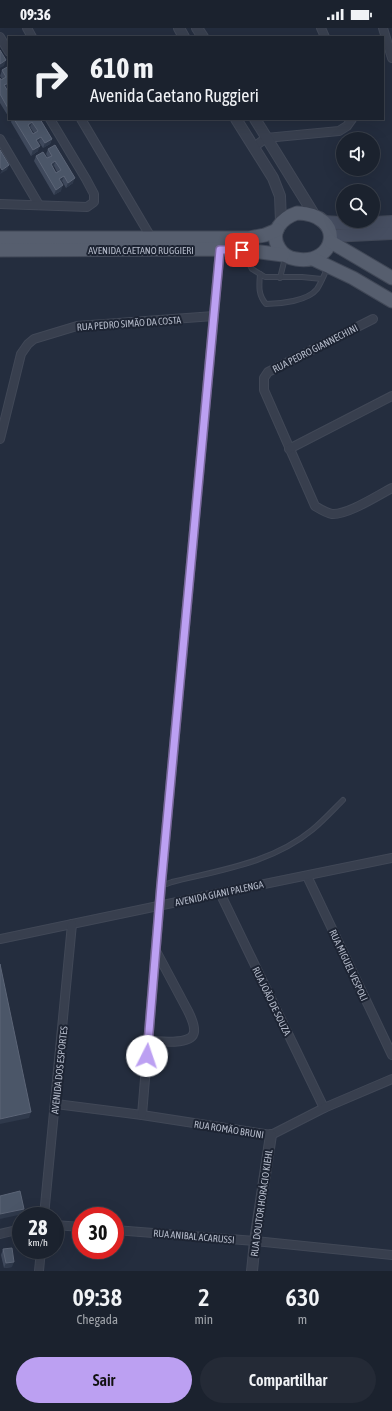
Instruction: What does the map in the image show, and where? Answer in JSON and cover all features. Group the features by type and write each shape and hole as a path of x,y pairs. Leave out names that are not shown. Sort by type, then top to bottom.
{"main road":[{"path":"319,219 328,228 331,239 327,248 320,255 312,259 298,260 284,255 277,246 276,239 279,226 289,216 298,213 306,214 319,219 357,224 392,222"},
{"name":"AVENIDA CAETANO RUGGIERI","path":"0,238 248,238 265,235 279,226"},
{"path":"331,239 392,234"},
{"path":"331,239 392,278"},
{"name":"AVENIDA CAETANO RUGGIERI","path":"0,250 242,250 284,255"},
{"path":"312,259 372,288 392,301"}],"street":[{"path":"383,28 392,58"},
{"path":"0,37 8,50"},
{"path":"0,204 87,207 92,205 95,200 94,194 51,120"},
{"path":"82,120 152,239"},
{"path":"237,120 273,178 280,196 279,226"},
{"path":"255,120 319,219"},
{"path":"254,147 266,138 339,132 347,126 351,120"},
{"path":"0,139 39,205"},
{"path":"142,1116 159,906 220,250"},
{"name":"RUA PEDRO SIMÃO DA COSTA","path":"0,440 21,354 28,344 34,339 77,326 214,316"},
{"name":"RUA PEDRO GIANNECHINI","path":"373,319 268,372 264,378 264,390 315,506 332,514 343,512 392,488"},
{"path":"289,449 392,396"},
{"name":"AVENIDA GIANI PALENGA","path":"0,939 392,858"},
{"name":"RUA MIGUEL VESPOLI","path":"307,876 392,1055"},
{"name":"RUA JOÃO DE SOUZA","path":"220,893 324,1108"},
{"name":"AVENIDA DOS ESPORTES","path":"45,1207 56,1104 72,924"},
{"path":"148,1041 181,1042 188,1040 194,1033 188,1010 156,950"},
{"name":"RUA ROMÃO BRUNI","path":"56,1104 271,1135 324,1108 392,1079"},
{"name":"RUA DOUTOR HORÁCIO KIEHL","path":"252,1271 271,1135"},
{"path":"0,1234 12,1231"},
{"name":"RUA ANIBAL ACARUSSI","path":"124,1231 392,1255"},
{"path":"39,1271 40,1259"}],"lane":[{"path":"242,250 252,269 265,278 302,277 322,279"},
{"path":"280,278 284,255"},
{"path":"260,274 259,289 261,298 266,304 279,304 307,297 317,290 328,266"},
{"path":"161,886 246,864 270,855 311,830 343,800"}],"building":[{"path":"0,50 6,60 0,64"},
{"path":"8,67 8,83 4,85 8,91 8,108 0,94 0,78 1,80 6,77 2,70"},
{"path":"15,120 41,120 52,139 45,143 41,137 36,140 40,146 33,150","holes":["32,122 38,131 33,134 28,125"]},
{"path":"55,145 75,178 68,183 64,176 59,179 63,185 56,190 36,156 43,152 47,158 52,156 48,149","holes":["55,161 61,170 56,173 51,164"]},
{"path":"0,150 9,165 2,170 0,167"},
{"path":"0,964 31,1112 0,1119"},
{"path":"20,1191 24,1207 12,1207 12,1212 0,1214 0,1196"},
{"path":"12,1248 12,1259 14,1259 14,1262 6,1263 3,1249"}],"route":[{"path":"147,1056 161,886 220,250 242,250"}]}
